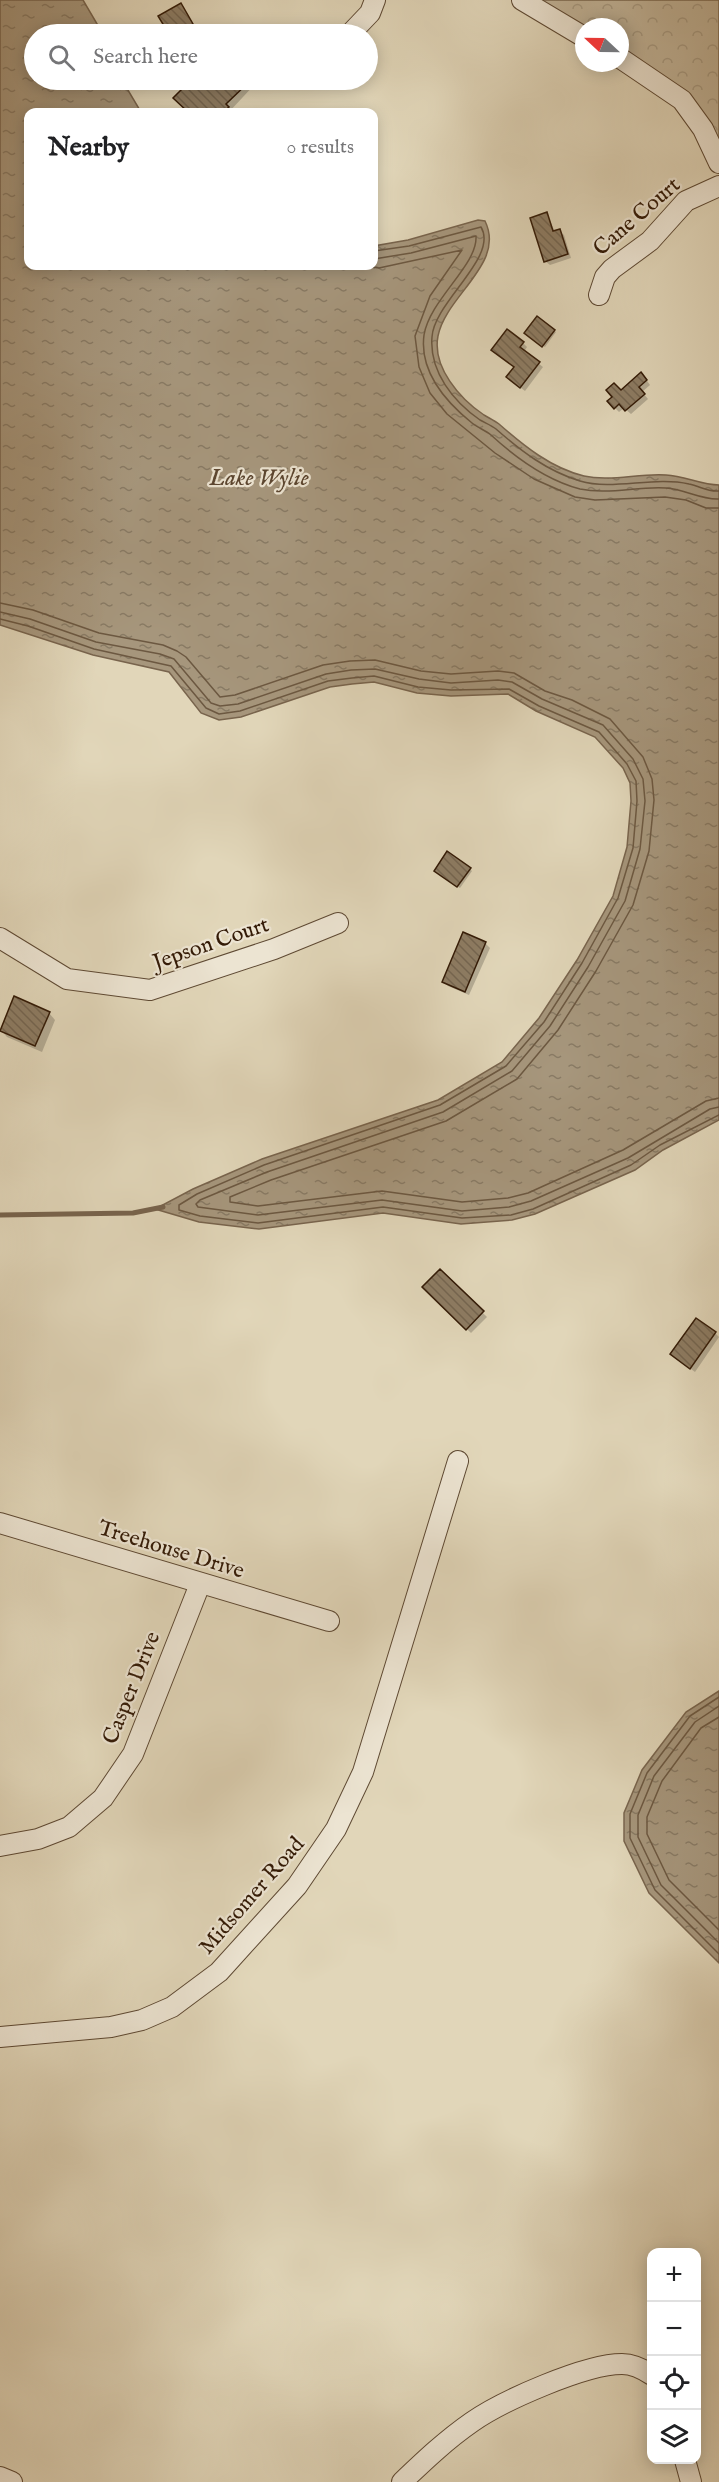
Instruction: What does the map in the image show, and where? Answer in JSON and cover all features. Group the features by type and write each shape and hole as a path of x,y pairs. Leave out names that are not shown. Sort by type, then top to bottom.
{"street":[{"path":"360,24 370,13 375,0"},
{"path":"522,0 575,32"},
{"path":"629,64 682,100 703,129 719,163"},
{"name":"Cane Court","path":"599,295 605,277 612,269 650,241 686,201 719,186"},
{"name":"Jepson Court","path":"0,938 67,979 150,990 274,949 338,924"},
{"name":"Midsomer Road","path":"0,2037 111,2027 142,2020 172,2007 219,1972 297,1886 336,1829 363,1772 458,1461"},
{"name":"Treehouse Drive","path":"0,1523 329,1621"},
{"name":"Casper Drive","path":"0,1846 38,1839 69,1827 103,1798 134,1754 200,1584"},
{"path":"402,2482 440,2446 474,2421 533,2391 606,2366 633,2366 647,2373"},
{"path":"686,2464 691,2482"},
{"path":"0,2477 12,2482"}],"green space":[{"path":"531,0 719,0 719,155 713,140 629,61 629,18 575,18 575,22"}],"water":[{"name":"Lake Wylie","path":"0,0 83,0 97,24 24,24 24,90 128,90 139,108 24,108 24,270 378,270 378,245 408,240 478,220 485,221 489,237 488,251 443,321 438,336 439,359 457,391 475,408 528,448 560,468 594,478 666,475 719,485 719,1120 663,1150 635,1170 535,1214 512,1220 461,1224 383,1213 259,1229 199,1222 155,1209 193,1189 262,1159 438,1100 502,1062 539,1018 577,960 613,896 627,847 631,801 630,783 623,768 595,737 536,711 508,694 451,696 417,693 374,682 330,687 241,717 219,720 201,713 169,672 93,655 0,625"},
{"path":"719,1691 719,1963 649,1893 624,1841 624,1813 642,1770 686,1712"}],"building":[{"path":"181,3 193,24 163,24 158,16"},
{"path":"181,90 241,90 226,104 228,108 184,108 173,98"},
{"path":"547,212 553,231 560,229 568,254 544,262 530,218"},
{"path":"537,316 555,330 542,347 524,333"},
{"path":"507,329 524,342 520,347 540,362 520,388 506,377 514,367 491,350"},
{"path":"641,372 647,380 639,387 645,394 625,411 619,404 614,409 607,401 612,397 606,390 614,383 621,390"},
{"path":"447,851 471,868 457,887 434,871"},
{"path":"463,932 486,942 465,992 442,982"},
{"path":"14,996 50,1012 35,1046 0,1031"},
{"path":"440,1269 484,1311 466,1330 422,1287"},
{"path":"696,1318 716,1332 690,1369 670,1354"}],"waterway":[{"path":"0,1215 133,1213 163,1207"}]}
